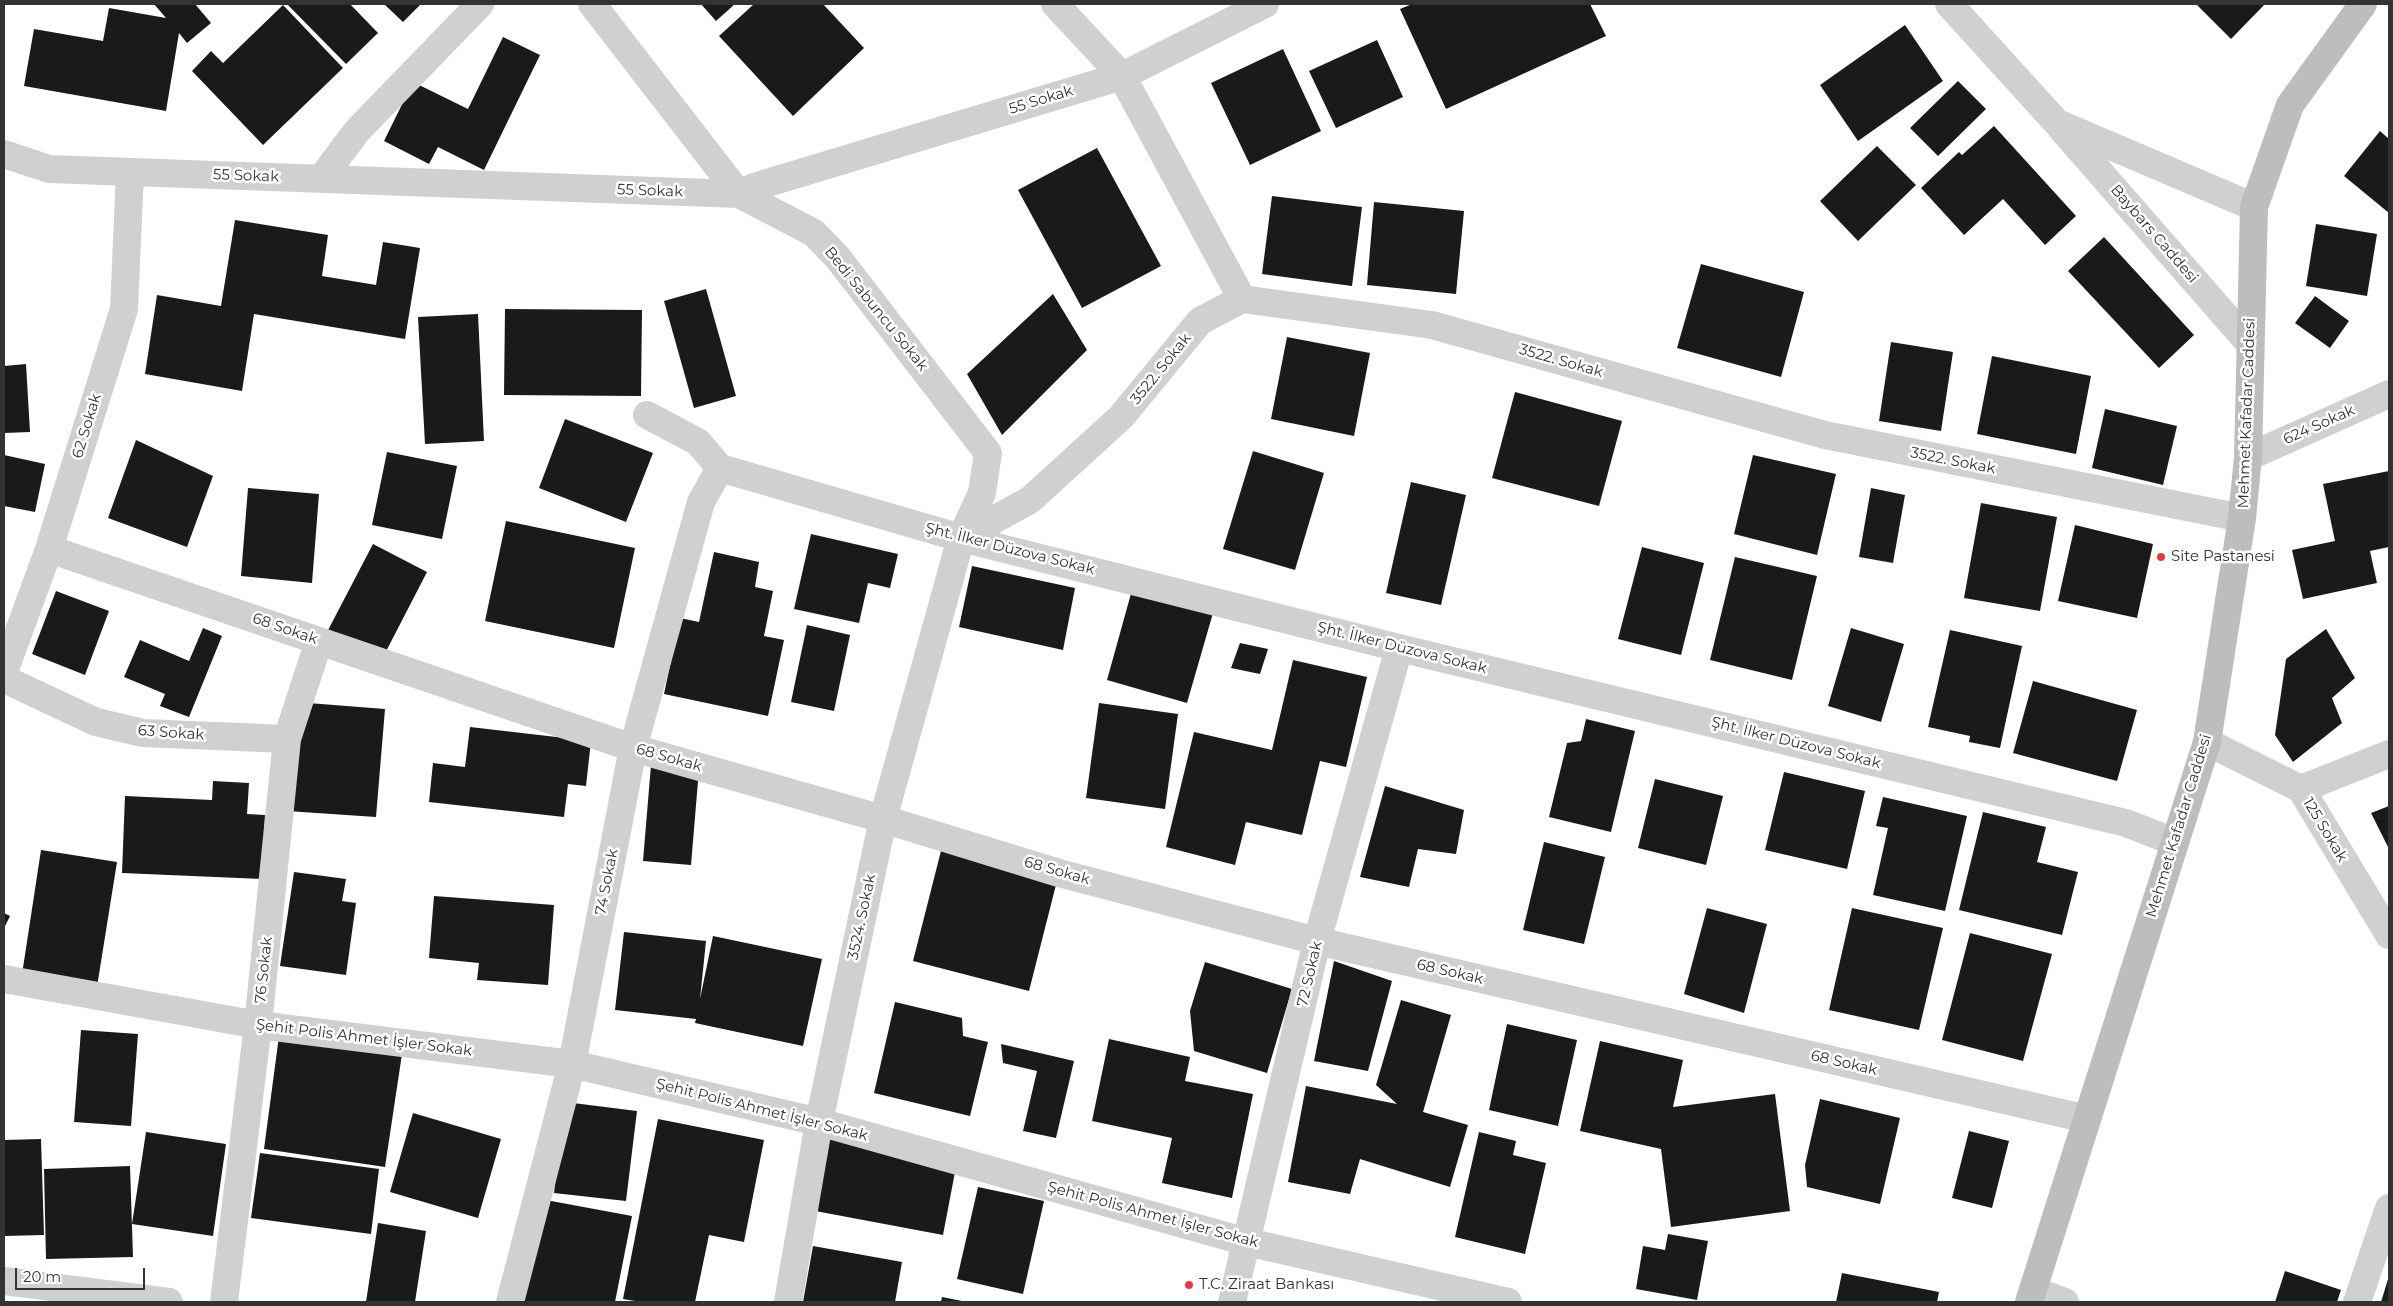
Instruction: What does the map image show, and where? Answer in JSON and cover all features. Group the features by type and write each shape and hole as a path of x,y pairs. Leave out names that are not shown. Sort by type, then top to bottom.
{"main road":[{"name":"Mehmet Kafadar Caddesi","path":"2031,1296 2207,742 2242,518 2248,456 2254,207 2290,105 2363,4"}],"street":[{"path":"321,178 357,131 480,4"},
{"name":"Bedi Sabuncu Sokak","path":"592,4 739,194 814,233 838,258 988,452 982,492 961,538"},
{"path":"1055,4 1122,76 1242,298"},
{"name":"55 Sokak","path":"4,154 49,169 739,194 754,187 1122,76 1264,4"},
{"name":"Baybars Caddesi","path":"1950,4 2250,344"},
{"name":"Baybars Caddesi","path":"2057,123 2254,207"},
{"name":"62 Sokak","path":"4,672 49,549 124,309 130,172"},
{"name":"3522. Sokak","path":"961,538 1030,500 1120,418 1200,321 1242,298 1432,325 1825,435 2242,518"},
{"name":"624 Sokak","path":"2248,456 2389,394"},
{"path":"647,415 698,442 720,468"},
{"name":"Şht. İlker Düzova Sokak","path":"720,468 961,538 1399,648 2126,823 2175,842"},
{"name":"74 Sokak","path":"510,1302 572,1064 633,748 701,502 720,468"},
{"name":"3524. Sokak","path":"788,1302 819,1122 882,819 961,538"},
{"name":"68 Sokak","path":"49,549 633,748 882,819 1059,873 1317,942 2087,1119"},
{"name":"76 Sokak","path":"224,1302 258,1025 288,739 319,641"},
{"name":"72 Sokak","path":"1232,1302 1317,942 1399,648"},
{"name":"63 Sokak","path":"4,679 96,722 143,732 288,739"},
{"name":"125 Sokak","path":"2207,742 2301,790 2389,935"},
{"path":"2301,790 2389,754"},
{"name":"Şehit Polis Ahmet İşler Sokak","path":"4,979 258,1025 572,1064 819,1122 1247,1242 1508,1302"},
{"path":"2357,1302 2389,1208"},
{"path":"4,1281 169,1302"},
{"path":"2031,1296 2065,1302"}],"building":[{"path":"154,4 195,4 211,23 187,43 179,33 166,111 24,86 34,29 103,41 109,8 166,18"},
{"path":"287,4 350,4 378,33 346,64"},
{"path":"384,4 421,4 403,22"},
{"path":"701,4 735,4 716,21"},
{"path":"754,4 823,4 864,48 793,116 719,36"},
{"path":"1412,4 1590,4 1606,36 1446,109 1400,9"},
{"path":"2196,4 2265,4 2231,39"},
{"path":"283,5 343,68 263,145 192,71 211,51 223,63"},
{"path":"1905,25 1943,81 1858,141 1820,85"},
{"path":"503,37 540,55 484,170 438,147 429,164 384,141 413,82 468,109"},
{"path":"1377,40 1403,97 1336,128 1309,71"},
{"path":"1283,49 1321,131 1250,165 1211,83"},
{"path":"1958,81 1986,109 1938,156 1910,128"},
{"path":"1994,126 2076,216 2045,245 2003,199 1964,235 1921,188 1959,152 1962,155"},
{"path":"2380,131 2389,139 2389,213 2344,176"},
{"path":"1877,146 1916,185 1858,241 1820,201"},
{"path":"1097,148 1161,266 1082,308 1018,190"},
{"path":"1272,196 1362,207 1352,286 1262,274"},
{"path":"1374,202 1464,211 1456,294 1367,285"},
{"path":"235,220 328,235 322,276 376,285 383,242 420,248 405,339 254,314 242,391 145,374 157,295 221,306"},
{"path":"2316,224 2377,234 2367,296 2306,286"},
{"path":"2104,237 2194,335 2159,368 2068,271"},
{"path":"1701,264 1804,292 1781,377 1677,348"},
{"path":"706,289 736,396 694,408 664,301"},
{"path":"1053,294 1087,350 1002,435 967,374"},
{"path":"2315,296 2349,321 2330,348 2295,323"},
{"path":"505,309 642,310 641,396 504,395"},
{"path":"478,314 484,441 425,444 418,317"},
{"path":"1287,337 1370,353 1354,436 1271,419"},
{"path":"1891,342 1953,352 1941,431 1879,421"},
{"path":"1992,356 2091,376 2076,454 1977,434"},
{"path":"26,364 30,432 4,433 4,366"},
{"path":"1515,392 1622,421 1599,506 1492,478"},
{"path":"2105,409 2177,426 2163,485 2092,468"},
{"path":"565,419 653,453 626,522 539,488"},
{"path":"136,440 213,476 187,547 108,518"},
{"path":"1253,451 1324,473 1295,570 1223,549"},
{"path":"387,452 457,466 442,539 372,525"},
{"path":"4,455 45,464 35,512 4,506"},
{"path":"1753,455 1836,474 1817,555 1734,534"},
{"path":"2389,471 2389,547 2370,551 2377,583 2303,599 2292,550 2335,541 2323,484"},
{"path":"1411,482 1466,495 1441,605 1386,593"},
{"path":"248,488 319,494 312,583 241,576"},
{"path":"1871,488 1905,495 1893,563 1859,557"},
{"path":"1981,503 2057,517 2040,611 1964,598"},
{"path":"506,521 635,548 614,648 485,621"},
{"path":"2075,525 2153,544 2137,618 2058,601"},
{"path":"811,534 898,554 890,588 868,583 859,623 794,609"},
{"path":"373,544 427,572 380,663 326,634"},
{"path":"1642,547 1704,563 1681,655 1618,639"},
{"path":"714,552 759,562 755,587 773,591 764,636 784,640 768,716 664,694 680,618 699,622"},
{"path":"1735,557 1817,576 1792,680 1710,660"},
{"path":"972,566 1075,588 1063,650 959,627"},
{"path":"1132,590 1213,613 1187,703 1107,680"},
{"path":"56,591 109,611 85,675 32,654"},
{"path":"807,625 850,635 834,711 791,702"},
{"path":"203,628 222,636 189,717 160,706 165,694 124,677 140,640 189,661"},
{"path":"1851,628 1904,644 1881,722 1828,706"},
{"path":"2326,629 2355,678 2332,698 2342,723 2293,762 2275,735 2286,659"},
{"path":"1950,630 2022,646 2000,748 1969,742 1970,736 1928,727"},
{"path":"1240,643 1268,649 1260,674 1231,668"},
{"path":"1293,660 1367,677 1346,767 1320,761 1302,835 1246,822 1235,865 1166,847 1194,732 1272,750"},
{"path":"2033,681 2137,710 2117,781 2013,753"},
{"path":"295,702 385,709 376,817 287,811"},
{"path":"1099,703 1178,714 1165,809 1086,798"},
{"path":"1586,719 1635,731 1611,832 1549,817 1567,743 1581,741"},
{"path":"470,727 591,741 586,786 568,784 564,817 429,802 433,763 465,767"},
{"path":"651,765 699,769 691,865 643,861"},
{"path":"1784,772 1865,791 1847,869 1765,850"},
{"path":"1655,779 1723,796 1706,865 1638,848"},
{"path":"213,781 249,783 247,814 265,815 262,879 122,873 125,796 212,800"},
{"path":"1385,786 1464,810 1456,854 1418,849 1409,887 1360,877"},
{"path":"1883,797 1967,816 1945,911 1873,895 1888,828 1876,826"},
{"path":"2389,806 2389,849 2371,813"},
{"path":"1983,812 2046,827 2037,862 2078,872 2062,935 1959,910"},
{"path":"1544,842 1605,857 1584,944 1523,930"},
{"path":"943,843 1059,873 1029,991 913,961"},
{"path":"41,850 117,862 96,993 21,981"},
{"path":"294,872 346,879 342,901 356,903 346,975 280,966"},
{"path":"434,896 554,905 548,985 477,980 479,963 429,958"},
{"path":"1707,908 1767,924 1744,1013 1684,994"},
{"path":"1852,908 1943,928 1919,1030 1829,1010"},
{"path":"4,913 10,916 4,928"},
{"path":"624,932 706,941 700,999 713,936 822,959 803,1046 695,1023 696,1019 615,1010"},
{"path":"1970,933 2052,954 2023,1061 1942,1040"},
{"path":"1334,961 1392,981 1368,1071 1314,1061"},
{"path":"1205,962 1292,989 1267,1073 1194,1051 1190,1011"},
{"path":"1401,1000 1451,1015 1423,1112 1468,1125 1450,1187 1360,1159 1350,1194 1288,1182 1306,1086 1397,1104 1376,1085"},
{"path":"895,1002 962,1018 963,1036 988,1042 970,1116 874,1093"},
{"path":"1507,1024 1577,1040 1558,1126 1489,1110"},
{"path":"81,1030 138,1034 131,1126 74,1122"},
{"path":"279,1036 402,1054 385,1167 264,1149"},
{"path":"1109,1039 1190,1057 1185,1081 1253,1094 1232,1198 1162,1183 1172,1138 1092,1121"},
{"path":"1600,1041 1683,1060 1673,1107 1775,1094 1790,1211 1671,1227 1661,1149 1580,1131"},
{"path":"1001,1044 1074,1061 1056,1138 1023,1131 1037,1071 1003,1063"},
{"path":"1820,1099 1900,1118 1880,1204 1807,1187 1805,1165"},
{"path":"565,1102 637,1111 626,1201 554,1193"},
{"path":"413,1113 501,1139 478,1218 390,1192"},
{"path":"658,1119 764,1140 744,1242 709,1235 695,1302 641,1302 623,1299"},
{"path":"826,1125 959,1151 943,1235 810,1210"},
{"path":"1969,1131 2009,1141 1992,1208 1952,1198"},
{"path":"146,1132 226,1144 213,1236 132,1224"},
{"path":"1479,1132 1516,1141 1513,1155 1546,1163 1525,1254 1455,1237"},
{"path":"41,1139 44,1235 4,1236 4,1140"},
{"path":"260,1153 379,1169 371,1234 251,1218"},
{"path":"130,1166 133,1257 46,1259 44,1169"},
{"path":"978,1187 1044,1201 1023,1294 957,1279"},
{"path":"535,1198 632,1216 615,1302 515,1302"},
{"path":"378,1223 426,1231 415,1302 366,1302"},
{"path":"1668,1234 1708,1241 1697,1300 1636,1289 1643,1246 1665,1250"},
{"path":"813,1246 902,1262 895,1302 803,1302"},
{"path":"2285,1271 2341,1290 2337,1302 2275,1302"},
{"path":"1842,1273 1939,1292 1937,1302 1836,1302"},
{"path":"2389,1276 2389,1302 2381,1302"},
{"path":"942,1297 962,1301 962,1302 941,1302"}],"place":[{"name":"Site Pastanesi","path":"2161,557"},
{"name":"T.C. Ziraat Bankası","path":"1189,1285"}]}
